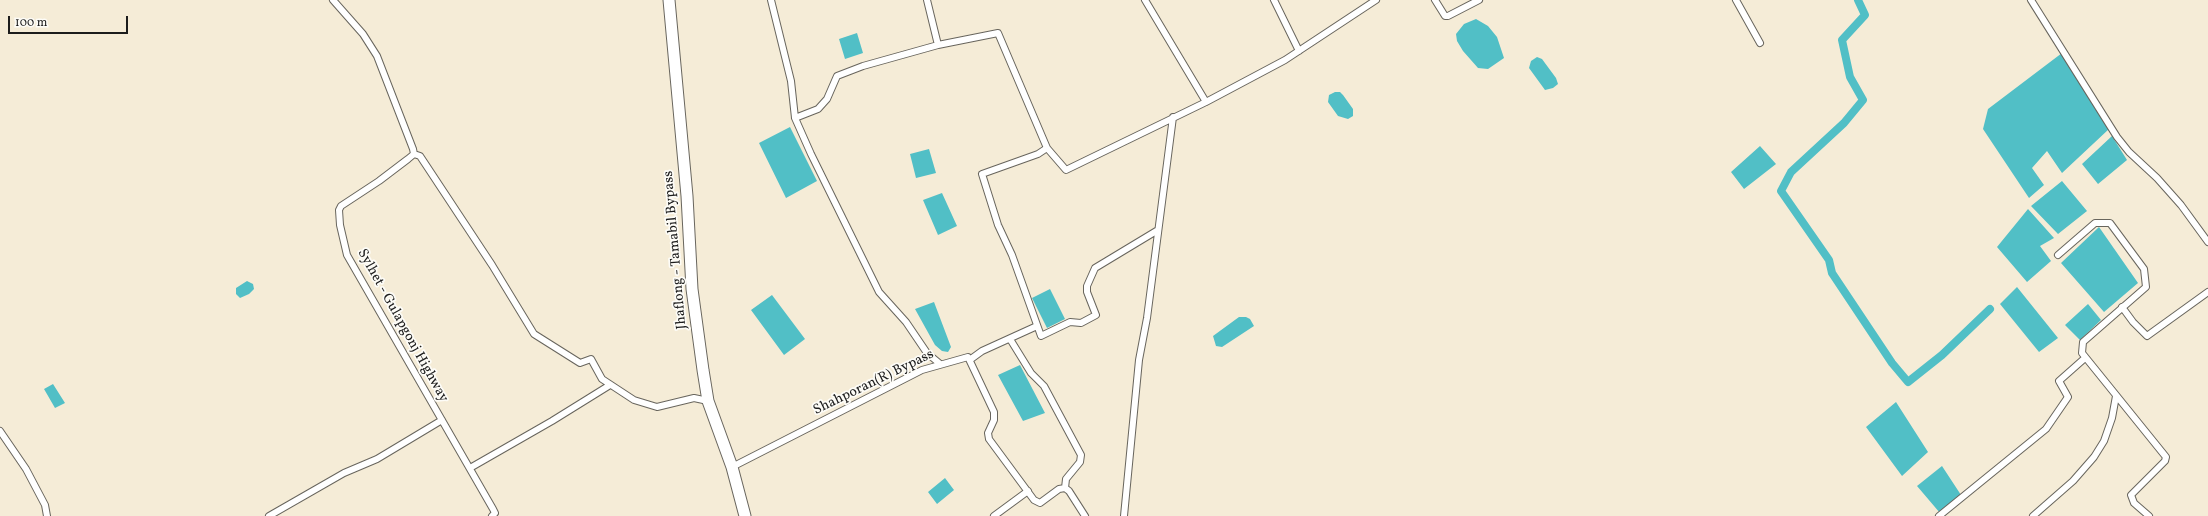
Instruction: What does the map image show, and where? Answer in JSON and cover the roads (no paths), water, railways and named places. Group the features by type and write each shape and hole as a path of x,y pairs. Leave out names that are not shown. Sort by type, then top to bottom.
{"highway":[{"name":"Jhaflong - Tamabil Bypass","path":"669,0 687,196 692,289 708,402 732,467 744,516"}],"street":[{"path":"333,0 363,34 377,56 386,75 414,154 420,156 492,265 534,334 580,363 591,359 602,379 634,400 657,407 694,398 708,402"},
{"path":"771,0 791,81 795,118 879,292 906,322 928,353 939,363"},
{"path":"927,0 938,45"},
{"path":"1145,0 1206,102"},
{"path":"1274,0 1299,51"},
{"path":"795,118 818,109 827,99 837,76 863,66 938,45 998,33 1047,148 1066,170 1206,102 1299,51 1376,0"},
{"path":"1435,0 1445,16 1448,16 1479,0"},
{"path":"1736,0 1760,43"},
{"path":"2031,0 2060,43 2117,137 2129,152 2181,205 2208,242"},
{"path":"1124,516 1139,360 1173,118"},
{"path":"1047,148 1038,154 982,174 998,225 1012,255 1037,326 1042,336 1070,322 1081,323 1096,315 1087,292 1087,286 1095,268 1158,230"},
{"name":"Sylhet - Gulapgonj Highway","path":"414,154 379,181 342,206 339,210 340,225 348,259 494,509 495,513 492,516"},
{"path":"2058,254 2095,223 2110,223 2144,269 2146,286 2083,342 2082,353 2166,457 2165,461 2131,495 2134,503 2149,516"},
{"path":"2122,307 2146,336 2208,292"},
{"path":"1037,326 982,351 971,359 994,412 994,420 988,433 989,439 1034,500 1040,503 1060,489 1065,488"},
{"path":"1010,339 1031,372 1044,386 1080,455 1080,462 1066,479 1065,488"},
{"name":"Shahporan(R) Bypass","path":"732,467 922,370 939,363 961,357 968,356 971,359"},
{"path":"1939,516 2046,429 2068,397 2059,381 2085,358"},
{"path":"470,468 552,421 610,385"},
{"path":"2034,516 2072,481 2094,458 2104,441 2112,418 2116,396"},
{"path":"269,516 344,473 378,459 442,420"},
{"path":"0,431 26,469 45,505 47,516"},
{"path":"1065,488 1069,491 1085,516"},
{"path":"994,516 1028,490"}],"water":[{"path":"1476,19 1488,26 1497,37 1504,58 1488,69 1478,68 1463,51 1457,41 1456,34 1464,24"},
{"path":"857,33 863,53 845,59 839,39"},
{"path":"2062,53 2109,129 2062,173 2047,151 2032,168 2044,185 2029,198 1983,129 1988,109"},
{"path":"1537,57 1542,59 1556,78 1558,84 1553,88 1545,90 1529,68 1531,61"},
{"path":"1335,92 1340,92 1343,95 1353,109 1353,116 1348,119 1338,116 1328,102 1329,95"},
{"path":"790,127 817,181 786,198 759,143"},
{"path":"2112,136 2127,160 2098,184 2082,164"},
{"path":"1760,146 1776,164 1744,189 1731,172"},
{"path":"929,149 936,173 916,178 910,154"},
{"path":"2062,181 2087,211 2058,234 2031,206"},
{"path":"942,193 957,226 938,235 923,200"},
{"path":"2028,209 2054,238 2040,246 2051,261 2027,282 1997,247"},
{"path":"2099,227 2138,283 2104,312 2061,263"},
{"path":"247,281 253,284 254,289 249,294 240,298 236,294 236,288"},
{"path":"2017,287 2058,338 2039,352 2000,304"},
{"path":"1050,289 1065,319 1047,328 1032,298"},
{"path":"772,295 805,339 784,355 751,310"},
{"path":"934,302 951,347 948,352 942,351 935,345 915,309"},
{"path":"2088,304 2101,320 2080,340 2065,325"},
{"path":"1239,317 1246,317 1250,319 1254,326 1222,347 1216,346 1213,336"},
{"path":"1020,365 1045,413 1023,421 998,375"},
{"path":"53,384 65,403 55,408 44,389"},
{"path":"1896,402 1928,452 1902,476 1866,427"},
{"path":"1942,466 1961,495 1940,513 1917,486"},
{"path":"945,478 954,490 937,504 928,492"}],"waterway":[{"path":"1858,0 1865,15 1842,40 1850,77 1863,100 1844,123 1791,172 1781,191 1829,260 1832,273 1892,363 1908,382 1942,355 1990,309"}]}
